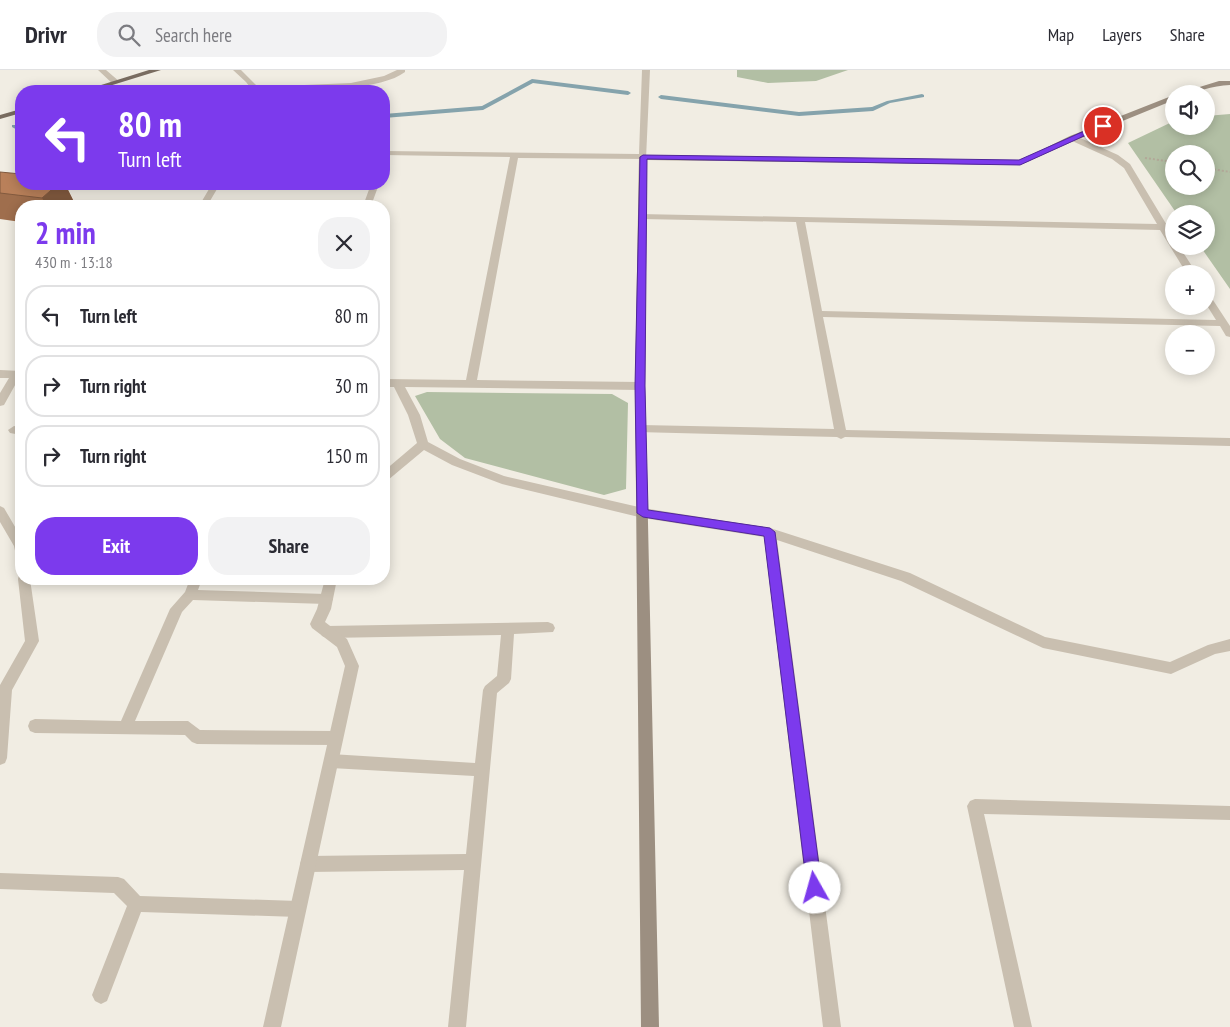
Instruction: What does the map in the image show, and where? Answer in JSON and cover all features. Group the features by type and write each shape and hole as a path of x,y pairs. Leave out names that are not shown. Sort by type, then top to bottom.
{"main road":[{"path":"106,85 158,70"},
{"path":"0,117 15,113"}],"street":[{"path":"102,70 116,82"},
{"path":"237,70 252,85"},
{"path":"345,85 388,79 401,72 401,70"},
{"path":"646,70 642,147 640,386 650,1027"},
{"path":"1212,85 1230,83"},
{"path":"390,155 515,154 1020,163 1073,138 1165,101"},
{"path":"1073,138 1115,157 1127,166 1165,232"},
{"path":"470,383 515,154"},
{"path":"642,216 800,221 1162,227"},
{"path":"800,221 840,435"},
{"path":"1215,310 1230,334"},
{"path":"818,314 1223,323"},
{"path":"0,374 15,374"},
{"path":"0,402 15,380"},
{"path":"390,383 640,386"},
{"path":"398,384 414,416 423,444 456,462 502,480 643,513 770,532 905,577 1043,642 1171,668 1212,649 1230,645"},
{"path":"641,429 840,435 1230,442"},
{"path":"390,473 423,444"},
{"path":"0,512 15,538"},
{"path":"770,532 832,1027"},
{"path":"0,758 6,689 32,641 25,585"},
{"path":"125,727 177,609 190,595 194,585"},
{"path":"272,1027 352,666 342,643 317,624 330,585"},
{"path":"190,595 326,599"},
{"path":"457,1027 490,690 504,679 508,628"},
{"path":"327,632 548,628"},
{"path":"35,726 188,728 197,737 336,738"},
{"path":"331,761 483,770"},
{"path":"1023,1027 975,806 1230,813"},
{"path":"308,864 474,862"},
{"path":"0,881 118,885 136,904 298,909"},
{"path":"102,996 136,904"}],"path":[{"path":"1215,170 1230,172"}],"green space":[{"path":"737,70 848,70 816,81 768,83 737,77"},
{"path":"1230,114 1230,289 1206,255 1215,255 1215,205 1171,205 1128,143 1165,125 1165,135 1215,135 1215,115"},
{"path":"427,392 612,394 628,403 626,489 604,495 465,458 440,439 415,396"}],"building":[{"path":"0,172 15,173 15,190 51,190 42,198 0,193"}],"waterway":[{"path":"390,116 483,108 532,81 628,93"},
{"path":"661,97 799,114 873,109 889,102 922,96"}],"route":[{"path":"815,888 770,532 643,513 640,386 643,157 1020,163 1103,126"}]}
